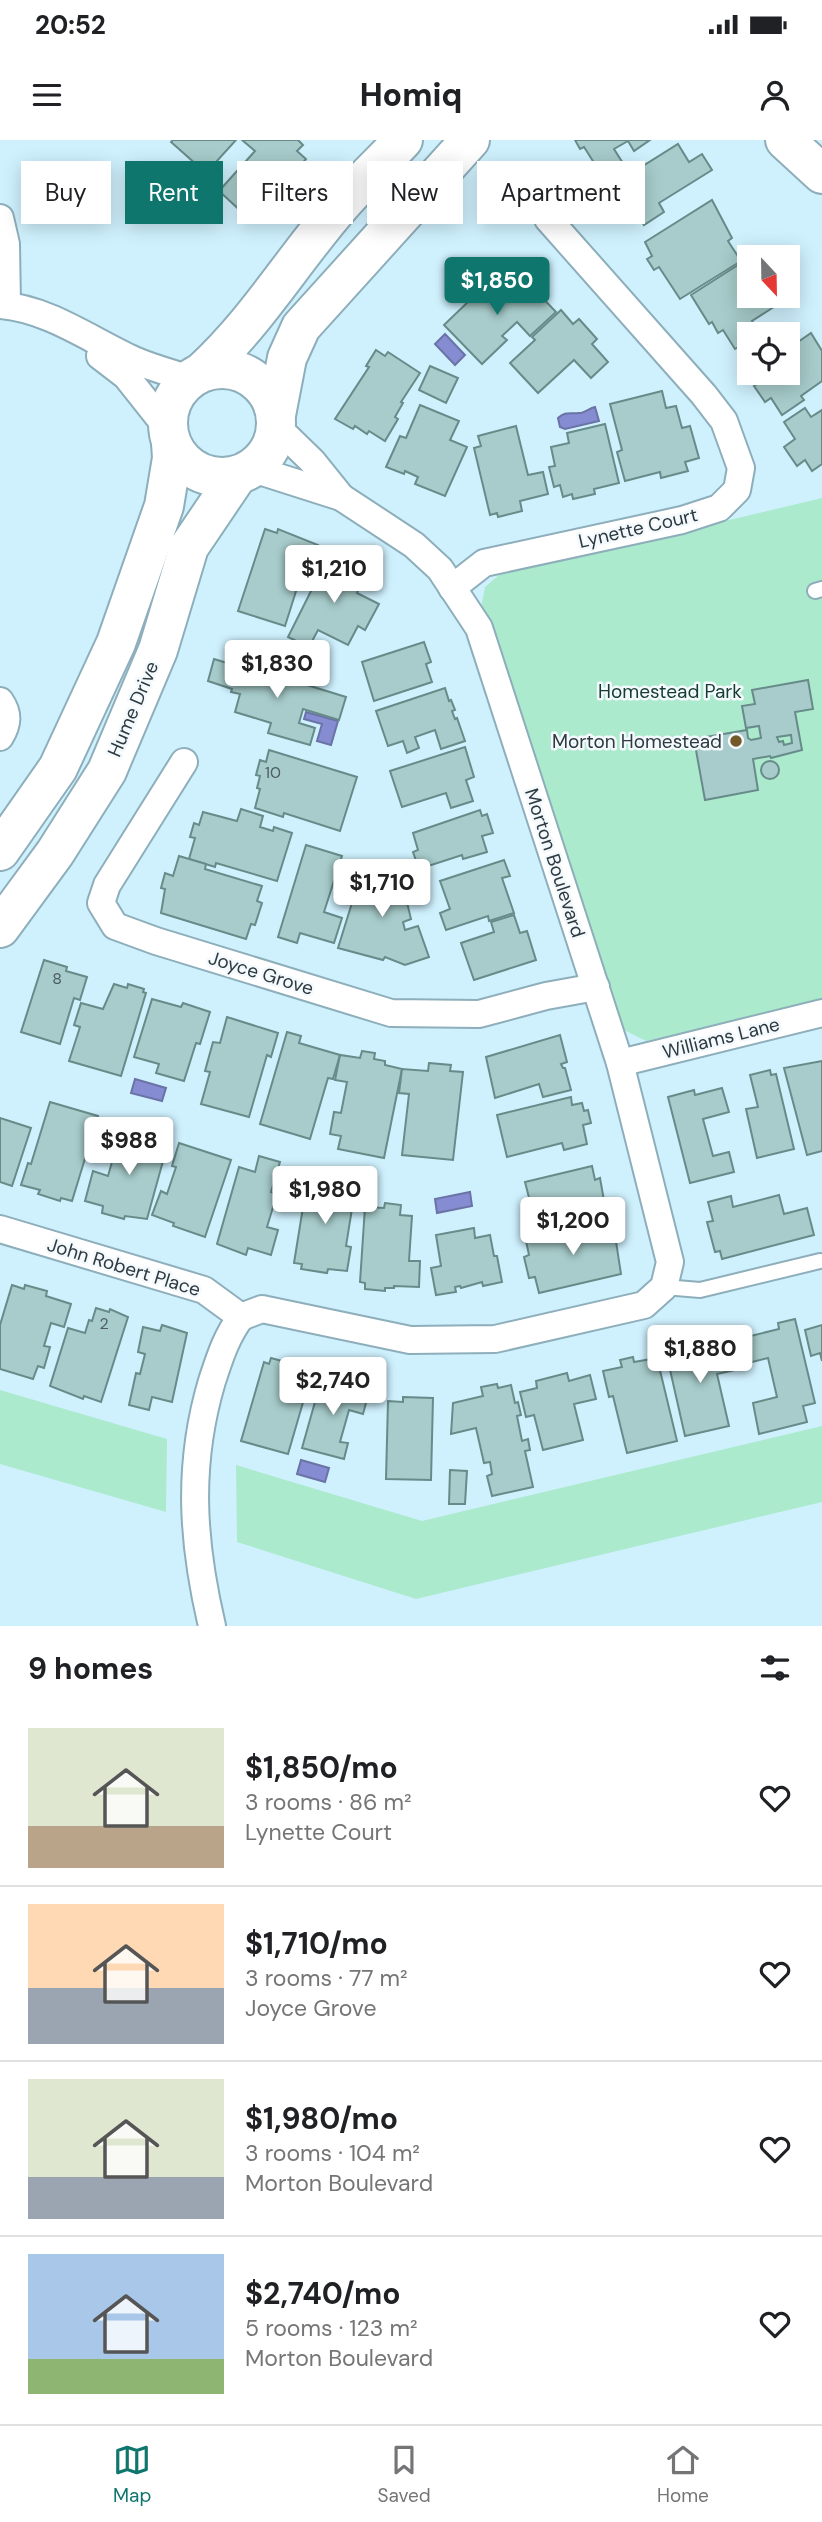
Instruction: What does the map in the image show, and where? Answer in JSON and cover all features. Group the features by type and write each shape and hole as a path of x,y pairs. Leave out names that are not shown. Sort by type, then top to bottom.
{"street":[{"path":"0,851 58,768 116,643 164,506 172,457 169,410 177,393 229,347 259,313 334,213 403,140"},
{"path":"48,317 126,376 169,436 179,457 190,468 221,478 245,472 265,458 273,443 288,358 302,327 470,140"},
{"path":"785,140 822,174"},
{"path":"0,218 6,244 3,305 27,309 48,317 136,361 196,376 226,369 250,376 272,399 277,421"},
{"name":"Lynette Court","path":"453,588 484,563 682,520 719,508 737,490 741,468 724,421 695,384 552,224"},
{"name":"Morton Boulevard","path":"277,421 341,497 414,545 440,569 479,628 620,1063 670,1262 664,1287"},
{"name":"Morton Boulevard","path":"245,472 341,497"},
{"name":"Hume Drive","path":"0,928 55,853 107,771 158,650 189,547 245,472"},
{"path":"0,701 7,711 6,727 0,737"},
{"name":"Joyce Grove","path":"184,762 107,885 101,902 115,926 156,942 391,1013 479,1014 546,996 596,987"},
{"name":"Williams Lane","path":"620,1063 822,1013"},
{"name":"John Robert Place","path":"0,1229 204,1290 241,1317"},
{"path":"212,1626 196,1540 194,1478 202,1422 211,1385 228,1335 241,1317 262,1309 410,1340 495,1339 644,1305 664,1287"}],"lane":[{"path":"664,1287 701,1290 820,1261"}],"green space":[{"name":"Homestead Park","path":"822,498 822,1002 646,1041 624,1030 481,608 485,587 499,575"},
{"path":"0,1390 167,1439 166,1512 0,1464"},
{"path":"822,1426 822,1502 416,1599 237,1542 236,1465 422,1521"}],"water":[{"path":"445,334 465,355 455,365 435,344"},
{"path":"595,407 599,421 565,429 560,427 558,418 563,414 581,413"},
{"path":"306,712 338,721 331,745 317,741 322,724 304,719"},
{"path":"135,1079 166,1088 162,1101 131,1093"},
{"path":"470,1192 472,1206 437,1213 435,1199"},
{"path":"301,1460 329,1468 325,1482 297,1474"}],"building":[{"path":"236,140 217,161 192,161 171,142"},
{"path":"242,140 298,140 303,145 297,151 306,159 246,161 255,151"},
{"path":"575,140 650,140 634,151 628,141 614,149 622,161 593,161 584,147 580,149"},
{"path":"678,144 689,162 702,154 712,170 659,203 664,212 644,225 645,165"},
{"path":"237,171 237,208 223,195 223,187"},
{"path":"712,200 732,238 728,241 737,255 737,263 680,299 659,267 654,270 647,259 652,256 645,242"},
{"path":"737,266 737,308 772,308 753,322 737,322 735,349 723,330 718,333 712,322 709,324 691,295"},
{"path":"498,273 512,288 516,284 527,295 524,301 535,290 556,312 530,336 517,322 502,336 507,340 482,364 444,325"},
{"path":"561,310 573,324 579,319 597,339 592,344 608,362 591,378 574,360 538,393 510,363 535,340 532,337"},
{"path":"811,333 822,351 822,381 801,396 804,400 782,415 771,398 765,402 754,386 800,385 800,341"},
{"path":"376,350 385,356 388,352 420,373 401,402 403,403 395,417 398,419 385,441 369,431 367,434 355,426 353,429 335,419 369,367 366,366"},
{"path":"430,366 458,378 446,403 419,390"},
{"path":"662,391 666,408 676,406 682,428 690,426 699,458 685,462 688,471 661,478 660,472 625,481 617,452 622,450 610,404"},
{"path":"420,405 459,421 450,440 467,447 445,496 415,484 418,477 386,467 400,436 406,438"},
{"path":"805,408 811,417 822,410 822,464 812,471 805,460 797,466 784,447 795,439 784,422"},
{"path":"605,424 619,483 594,489 595,494 573,499 572,494 563,497 560,485 554,487 549,467 555,466 551,447 569,443 567,433"},
{"path":"516,426 528,475 543,472 548,494 520,501 522,511 498,517 497,513 490,515 474,448 481,446 478,436"},
{"path":"265,529 277,533 278,529 318,545 311,568 304,566 285,626 238,611"},
{"path":"335,556 360,568 357,575 364,579 357,593 379,604 365,630 358,626 348,645 318,630 309,647 288,637 326,561 331,563"},
{"path":"424,642 431,662 426,664 432,682 374,701 362,662"},
{"path":"214,659 270,676 272,671 295,678 294,681 346,697 339,720 303,709 299,723 315,728 310,745 268,733 271,723 235,712 240,694 208,681"},
{"name":"Morton Homestead","path":"808,680 813,709 795,712 802,750 771,758 753,759 758,790 705,800 694,739 747,730 751,740 761,738 759,726 746,728 742,706 755,704 752,690","holes":["791,735 792,743 784,745 777,737"]},
{"path":"445,688 465,741 441,749 435,730 415,737 419,748 407,753 403,741 388,746 376,711"},
{"path":"465,747 474,777 466,780 473,801 451,808 446,793 402,807 390,771"},
{"path":"269,750 357,777 340,831 284,813 283,817 255,808 260,789 257,788 260,776 256,775 260,760 266,762"},
{"path":"770,761 776,764 779,770 776,776 770,779 764,776 761,770 764,764"},
{"path":"241,809 263,816 260,827 273,831 274,827 292,833 277,881 216,863 215,867 189,859 195,838 190,837 194,823 199,825 203,812 237,821"},
{"path":"480,810 482,816 487,814 493,833 482,836 487,852 463,859 462,855 419,869 413,852 418,850 413,833"},
{"path":"306,845 342,856 324,912 342,918 334,943 300,933 297,943 278,937"},
{"path":"179,856 206,864 205,869 262,886 257,901 262,903 255,925 251,924 246,939 161,913 165,889 161,888 165,873 173,876"},
{"path":"504,860 510,876 502,878 514,913 489,921 488,916 446,930 440,913 450,909 440,881"},
{"path":"365,861 399,869 411,919 403,922 405,930 418,926 429,957 405,965 385,957 383,960 338,948"},
{"path":"514,915 520,933 527,931 536,960 474,980 461,943 494,932 491,922"},
{"path":"44,960 67,967 66,971 87,977 80,1000 74,998 60,1044 21,1032"},
{"path":"114,984 127,988 128,984 144,989 143,992 146,993 121,1076 69,1061 80,1027 74,1025 81,1003 103,1009"},
{"path":"152,999 181,1007 183,1003 210,1012 200,1044 196,1043 184,1081 156,1073 159,1064 134,1057"},
{"path":"227,1017 278,1033 271,1057 267,1055 249,1117 201,1104 210,1072 205,1071 213,1042 220,1043"},
{"path":"287,1032 301,1036 299,1043 340,1055 333,1079 328,1078 310,1139 260,1124"},
{"path":"560,1035 567,1062 561,1064 565,1068 571,1090 543,1097 539,1084 495,1098 486,1057"},
{"path":"362,1051 375,1053 374,1059 402,1069 384,1158 338,1149 341,1136 330,1134 334,1112 341,1113 347,1082 335,1080 340,1055 360,1058"},
{"path":"822,1061 822,1151 807,1155 784,1068"},
{"path":"429,1063 451,1065 450,1071 463,1072 453,1160 402,1155 409,1094 399,1093 402,1069 428,1071"},
{"path":"770,1070 771,1075 776,1074 794,1149 757,1158 746,1109 758,1107 750,1075"},
{"path":"722,1088 729,1112 703,1119 713,1156 729,1152 734,1172 690,1183 668,1097 694,1090 695,1095"},
{"path":"571,1097 572,1105 582,1103 584,1111 588,1110 591,1123 583,1125 587,1144 564,1150 562,1143 507,1157 497,1115"},
{"path":"50,1102 98,1116 72,1201 61,1198 60,1201 38,1194 40,1190 21,1185 28,1163 31,1164"},
{"path":"0,1118 31,1128 12,1186 0,1182"},
{"path":"121,1130 168,1143 147,1219 125,1216 124,1219 102,1213 103,1206 85,1201 93,1171 108,1176"},
{"path":"179,1143 231,1160 205,1237 173,1226 174,1223 152,1215 161,1191 167,1194 176,1167 172,1166"},
{"path":"259,1156 280,1162 271,1192 277,1194 267,1227 278,1230 271,1255 248,1248 246,1255 217,1244 239,1167 255,1172"},
{"path":"592,1166 595,1180 600,1178 606,1212 537,1229 525,1182"},
{"path":"308,1176 356,1184 346,1246 351,1247 347,1271 328,1269 327,1273 301,1269 302,1264 294,1263"},
{"path":"779,1195 784,1214 807,1208 814,1235 722,1259 720,1251 715,1252 707,1222 713,1221 708,1202 731,1196 733,1207"},
{"path":"385,1203 401,1205 400,1215 412,1216 409,1261 420,1261 419,1287 394,1286 385,1288 385,1291 365,1289 365,1283 360,1282 365,1207 384,1208"},
{"path":"603,1218 607,1237 615,1235 621,1274 539,1293 535,1277 529,1278 524,1257 529,1255 526,1241 580,1228 579,1224"},
{"path":"474,1228 475,1238 490,1235 502,1282 483,1286 482,1282 461,1288 460,1286 455,1287 456,1292 436,1295 431,1268 441,1266 436,1235"},
{"path":"12,1285 24,1289 25,1285 47,1291 46,1296 71,1304 64,1327 51,1323 44,1346 50,1347 44,1368 38,1366 33,1379 0,1369 0,1325"},
{"path":"96,1308 109,1312 110,1309 128,1317 101,1402 84,1396 83,1399 50,1386 68,1328 85,1333"},
{"path":"795,1319 815,1403 803,1406 807,1422 759,1434 753,1403 777,1397 768,1358 744,1364 738,1339 779,1329 778,1323"},
{"path":"162,1325 187,1333 172,1402 152,1397 149,1410 129,1405 136,1373 140,1374 145,1354 138,1352 143,1327 160,1331"},
{"path":"822,1325 822,1361 820,1353 811,1356 805,1330"},
{"path":"727,1341 735,1370 717,1374 729,1426 685,1436 666,1352 669,1352 668,1348 692,1342 694,1349"},
{"path":"633,1357 634,1362 657,1358 677,1441 627,1453 613,1396 609,1397 603,1371 622,1367 620,1360"},
{"path":"271,1358 300,1366 298,1372 316,1377 310,1401 304,1399 288,1454 241,1441 264,1362 269,1364"},
{"path":"567,1373 569,1381 590,1375 596,1399 574,1404 583,1440 543,1450 534,1415 526,1417 520,1392 537,1388 536,1381"},
{"path":"322,1377 369,1392 363,1414 349,1410 340,1442 348,1443 344,1459 302,1448"},
{"path":"497,1384 498,1388 511,1385 515,1403 518,1402 521,1415 517,1416 522,1441 528,1439 530,1450 525,1451 533,1487 492,1496 487,1476 492,1474 490,1462 484,1463 476,1428 451,1434 453,1403 483,1396 481,1387"},
{"path":"403,1397 433,1398 431,1480 386,1479 388,1401 403,1402"},
{"path":"450,1470 467,1471 465,1504 449,1504"}],"place":[{"name":"Morton Homestead","path":"736,741"}]}
